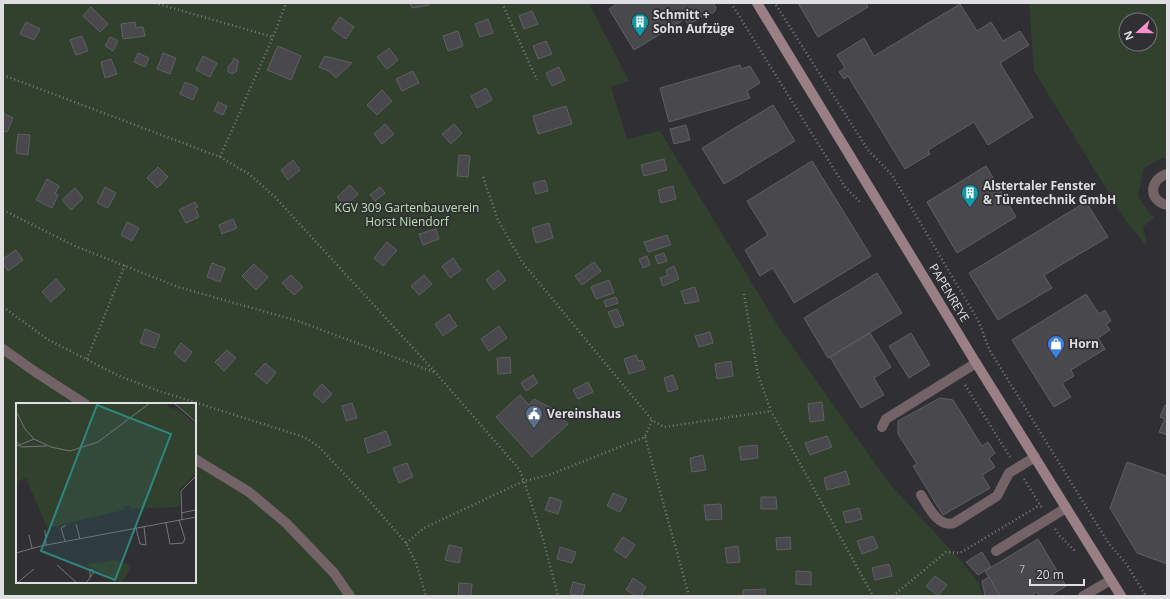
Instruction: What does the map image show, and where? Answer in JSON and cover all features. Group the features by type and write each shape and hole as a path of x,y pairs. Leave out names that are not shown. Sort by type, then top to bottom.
{"main road":[{"name":"PAPENREYE","path":"757,3 976,363 1121,596"}],"street":[{"path":"1167,174 1159,177 1153,191 1155,199 1167,206"},
{"path":"3,349 83,403"},
{"path":"882,428 886,419 976,363"},
{"path":"921,495 938,520 945,524 954,523 997,496 1009,473 1035,457"},
{"path":"196,460 249,492 286,523 334,572 350,596"},
{"path":"996,551 1066,508"},
{"path":"1083,596 1111,580"}],"path":[{"path":"155,3 273,37"},
{"path":"220,157 273,37 286,3"},
{"path":"502,3 538,80"},
{"path":"731,3 845,187 862,204"},
{"path":"775,3 868,150 892,175 979,322 989,349 1109,544 1125,562 1146,596"},
{"path":"3,75 220,157 249,174 275,197 435,372 519,469 543,539 558,596"},
{"path":"483,178 498,220 522,262 652,420 664,427 770,411"},
{"path":"3,210 76,246 178,287 298,321 435,372"},
{"path":"87,359 125,265"},
{"path":"744,294 758,375 770,411 873,596"},
{"path":"3,307 47,339 119,376 159,391 301,436 309,440 318,447 367,498 406,543 416,563 426,596"},
{"path":"963,371 966,386 1059,536 1075,551 1079,557"},
{"path":"652,420 645,437 689,596"},
{"path":"406,543 424,528 524,481 549,475 645,437"},
{"path":"894,596 946,552 960,553 1040,505"}],"green space":[{"name":"KGV 309 Gartenbauverein Horst Niendorf","path":"3,3 589,3 629,81 611,87 627,139 660,131 778,326 891,485 961,561 979,583 982,596 3,596","holes":["520,395 529,405 535,399 555,410 568,424 532,457 496,417"]},
{"path":"1029,3 1167,3 1167,159 1162,158 1144,168 1138,196 1150,214 1155,217 1143,227 1148,248 1126,221 1034,71"}],"building":[{"path":"410,3 428,3 429,5 412,8"},
{"name":"Schmitt + Sohn Aufzüge","path":"618,3 710,3 714,4 716,8 713,13 708,13 688,25 685,19 634,50 609,9"},
{"path":"798,3 866,3 868,7 818,37"},
{"path":"960,4 977,31 991,22 1003,41 1020,31 1029,45 1000,63 1033,117 988,145 974,122 928,150 930,154 905,169 848,76 844,79 839,72 845,68 837,55 864,38 874,56"},
{"path":"91,7 108,24 100,32 83,16"},
{"path":"532,11 538,24 524,29 519,16"},
{"path":"340,17 354,27 346,39 332,29"},
{"path":"488,19 493,33 480,37 475,24"},
{"path":"26,22 40,29 34,40 20,34"},
{"path":"135,22 136,28 143,27 145,36 123,39 121,24"},
{"path":"458,31 463,46 448,51 443,36"},
{"path":"82,36 88,51 76,55 70,40"},
{"path":"110,37 118,41 113,51 105,46"},
{"path":"546,41 552,54 538,59 533,46"},
{"path":"278,46 301,56 291,80 267,70"},
{"path":"389,48 398,60 387,69 377,57"},
{"path":"138,53 149,58 145,67 134,62"},
{"path":"163,53 176,58 170,74 157,69"},
{"path":"203,56 217,63 210,77 196,70"},
{"path":"325,56 352,63 336,78 329,71 319,67"},
{"path":"234,58 239,61 237,71 232,74 228,72 228,66 232,63"},
{"path":"111,59 117,74 105,78 101,62"},
{"path":"740,65 741,69 750,66 760,83 747,91 750,98 669,122 660,88"},
{"path":"559,67 565,80 552,86 546,73"},
{"path":"413,71 419,83 402,91 396,79"},
{"path":"185,82 198,88 193,100 180,94"},
{"path":"486,88 492,100 477,108 471,96"},
{"path":"382,90 392,101 377,115 367,105"},
{"path":"218,102 227,106 223,115 214,111"},
{"path":"773,105 795,141 724,184 702,148"},
{"path":"566,106 572,124 538,134 533,116"},
{"path":"3,113 13,118 7,132 3,131"},
{"path":"385,124 394,134 382,144 374,134"},
{"path":"454,124 462,133 451,144 442,134"},
{"path":"686,125 690,140 674,144 670,129"},
{"path":"18,134 30,135 28,155 16,153"},
{"path":"459,155 470,156 468,177 457,176"},
{"path":"664,159 667,170 644,176 641,165"},
{"path":"293,160 300,170 288,180 281,170"},
{"path":"812,161 871,256 794,303 773,268 760,276 745,250 768,235 747,201"},
{"name":"Alstertaler Fenster & Türentechnik GmbH","path":"986,166 1016,217 957,253 927,202"},
{"path":"158,167 168,177 157,188 147,178"},
{"path":"47,179 59,186 55,194 58,195 52,208 36,200"},
{"path":"545,180 548,191 536,194 533,183"},
{"path":"350,185 358,194 345,206 337,197"},
{"path":"673,186 676,199 661,203 658,190"},
{"path":"105,187 116,193 108,208 97,203"},
{"path":"380,187 385,193 375,201 370,195"},
{"path":"75,188 83,198 71,210 62,200"},
{"path":"195,202 198,207 195,208 199,217 186,223 179,210"},
{"path":"1086,202 1108,237 1044,275 1052,288 998,320 969,273"},
{"path":"233,219 237,228 222,234 219,225"},
{"path":"127,222 139,228 132,241 121,235"},
{"path":"549,223 553,238 536,243 532,228"},
{"path":"436,229 439,239 423,245 419,234"},
{"path":"667,235 671,245 648,252 644,242"},
{"path":"387,242 397,250 383,266 374,258"},
{"path":"16,250 23,260 8,271 3,264 3,259"},
{"path":"664,253 667,261 658,264 655,256"},
{"path":"647,256 650,265 643,268 639,259"},
{"path":"453,258 461,270 450,278 442,266"},
{"path":"594,262 601,271 582,285 575,276"},
{"path":"212,263 225,268 220,282 207,277"},
{"path":"254,264 268,277 256,290 242,276"},
{"path":"674,266 679,279 663,286 660,278 668,275 666,270"},
{"path":"498,270 506,280 494,290 486,280"},
{"path":"877,273 902,313 828,358 804,318"},
{"path":"291,275 303,287 294,295 282,283"},
{"path":"424,275 432,284 419,295 411,286"},
{"path":"56,279 65,289 51,302 42,292"},
{"path":"609,280 614,293 596,299 591,287"},
{"path":"695,287 699,301 685,304 681,291"},
{"name":"Horn","path":"1086,294 1099,314 1105,310 1111,321 1106,324 1110,330 1098,338 1105,349 1071,370 1074,376 1062,383 1071,397 1054,407 1012,340"},
{"path":"616,297 618,303 606,307 604,301"},
{"path":"617,309 624,325 615,328 608,312"},
{"path":"449,314 457,326 443,336 435,324"},
{"path":"499,326 507,338 489,351 481,339"},
{"path":"145,329 160,335 155,348 140,343"},
{"path":"710,332 713,343 699,347 695,336"},
{"path":"870,333 891,367 874,378 884,395 861,408 830,357"},
{"path":"911,333 930,365 909,378 889,346"},
{"path":"181,343 192,352 185,362 174,353"},
{"path":"227,350 236,358 224,371 215,362"},
{"path":"636,355 638,361 642,360 645,369 629,374 624,359"},
{"path":"510,357 511,373 498,374 497,358"},
{"path":"731,361 733,376 717,379 715,364"},
{"path":"265,363 276,372 267,384 255,374"},
{"path":"533,375 538,383 526,391 521,383"},
{"path":"673,375 678,389 668,392 664,378"},
{"path":"588,382 593,392 578,399 573,390"},
{"path":"322,384 332,394 323,403 313,394"},
{"name":"Vereinshaus","path":"520,395 529,405 534,399 555,410 568,424 532,457 496,417"},
{"path":"940,398 953,400 982,446 988,442 995,453 989,458 995,467 982,475 990,488 943,515 913,466 917,464 898,434 898,421"},
{"path":"822,402 824,420 810,422 808,404"},
{"path":"352,403 357,418 346,421 342,406"},
{"path":"1165,405 1167,406 1167,435 1159,432 1165,419 1160,417"},
{"path":"386,431 391,445 368,453 364,439"},
{"path":"827,436 832,447 810,455 805,443"},
{"path":"757,445 758,458 741,460 739,447"},
{"path":"703,455 706,470 692,472 690,458"},
{"path":"1127,462 1167,476 1167,564 1137,553 1110,508"},
{"path":"407,463 413,477 399,483 393,468"},
{"path":"846,471 850,484 827,490 824,478"},
{"path":"613,493 627,499 620,512 607,506"},
{"path":"550,497 562,501 558,514 545,510"},
{"path":"761,497 776,497 777,509 761,509"},
{"path":"721,504 722,519 706,520 704,505"},
{"path":"859,508 862,519 846,523 843,512"},
{"path":"873,536 878,548 862,554 857,541"},
{"path":"623,537 635,545 626,558 614,550"},
{"path":"790,537 791,549 777,550 776,538"},
{"path":"1038,539 1066,586 1050,596 1039,596 1037,592 1031,596 1000,596 985,571"},
{"path":"449,545 462,548 459,563 445,560"},
{"path":"738,546 740,562 727,563 725,548"},
{"path":"560,547 576,552 572,563 557,559"},
{"path":"982,552 991,567 978,575 966,562"},
{"path":"889,564 892,576 875,580 872,568"},
{"path":"796,571 811,572 811,585 796,584"},
{"path":"935,576 947,585 938,596 926,586"},
{"path":"989,577 1000,596 985,596 982,581"},
{"path":"633,578 646,587 641,596 637,596 626,590"},
{"path":"573,582 585,585 582,596 570,594"},
{"path":"459,583 472,584 471,596 458,596"},
{"path":"765,589 765,596 743,596 743,590"}],"place":[{"name":"Schmitt + Sohn Aufzüge","path":"640,37"},
{"name":"Alstertaler Fenster & Türentechnik GmbH","path":"970,208"},
{"name":"Horn","path":"1056,359"},
{"name":"Vereinshaus","path":"534,429"}]}
